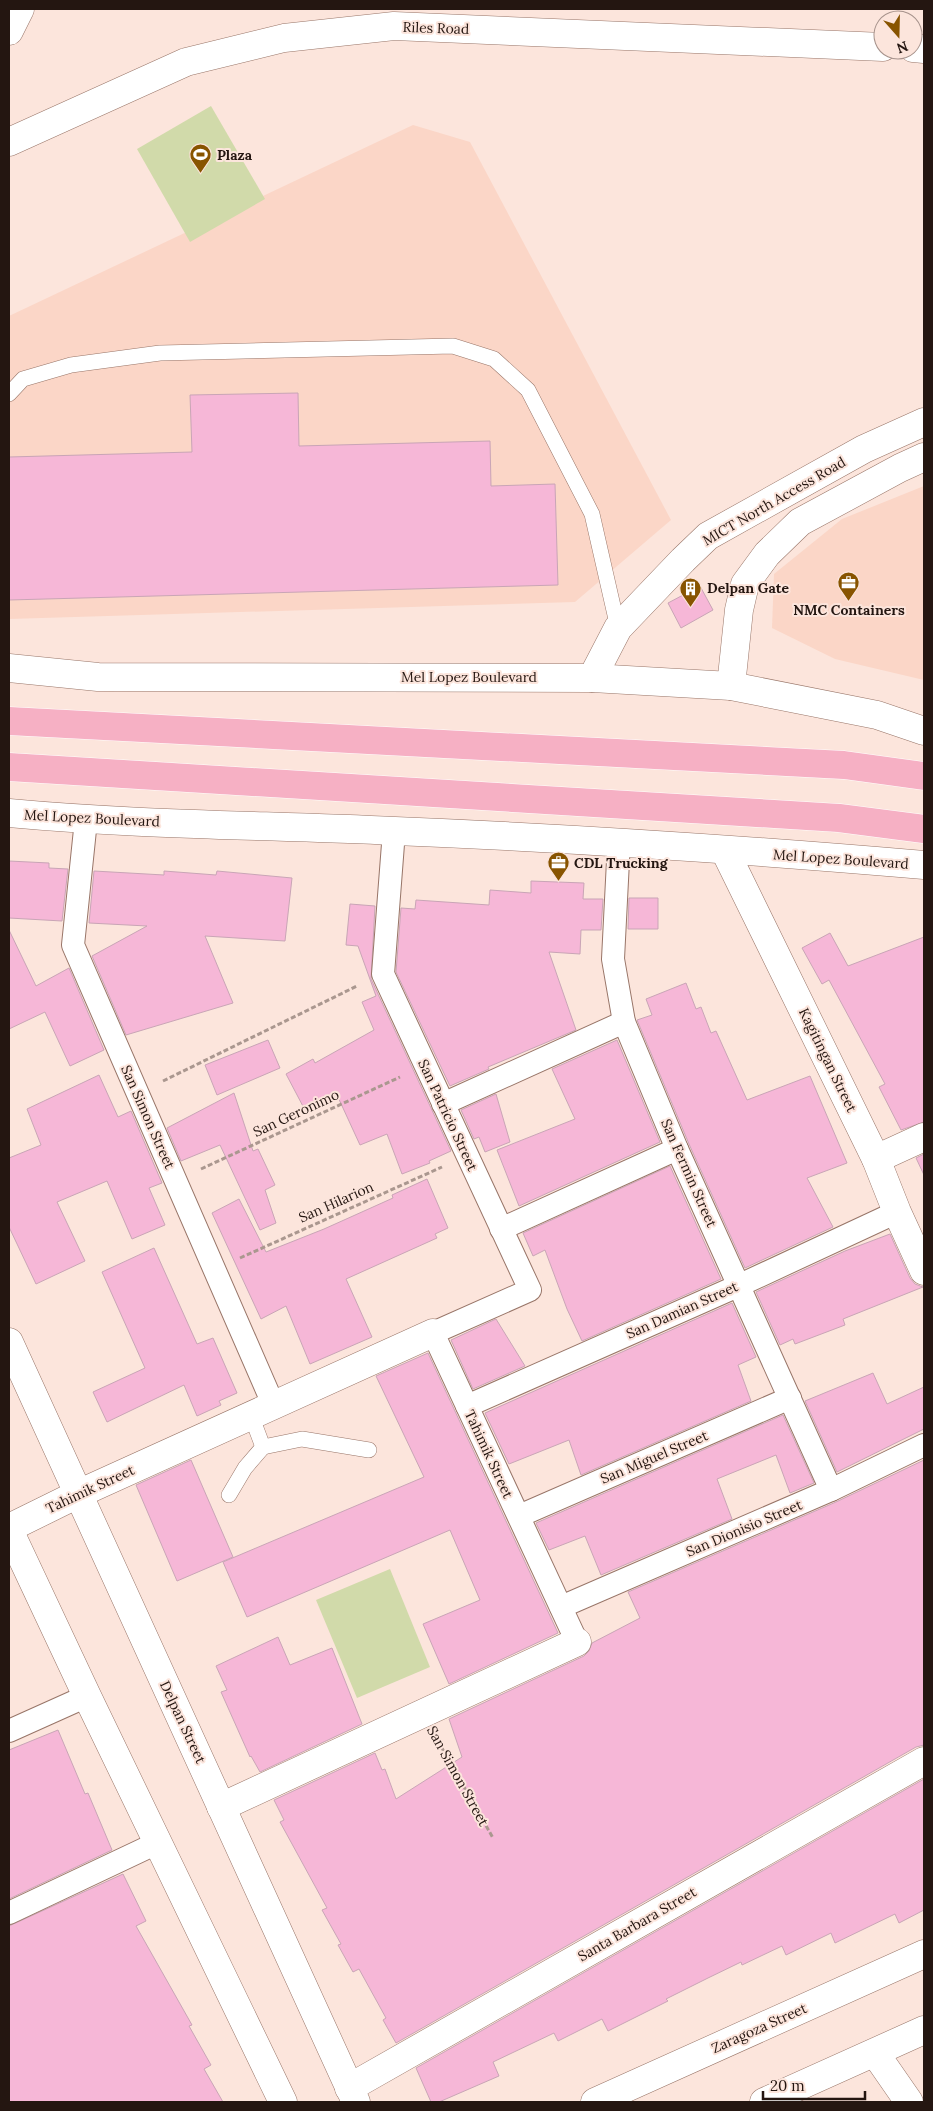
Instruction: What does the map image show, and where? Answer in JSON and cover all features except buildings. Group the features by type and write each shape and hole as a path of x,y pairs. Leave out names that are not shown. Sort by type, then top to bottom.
{"highway":[{"path":"9,720 844,765 924,776"},
{"path":"9,767 839,818 924,829"}],"street":[{"path":"9,31 20,9"},
{"name":"Riles Road","path":"9,142 186,62 284,38 394,26 873,47"},
{"name":"MICT North Access Road","path":"592,678 618,628 708,536 864,449 924,422"},
{"path":"731,686 738,610 745,584 767,554 800,522 924,457"},
{"name":"Mel Lopez Boulevard","path":"9,668 98,677 592,678 731,686 877,715 924,731"},
{"name":"Mel Lopez Boulevard","path":"9,813 86,820 620,841 924,865"},
{"name":"San Simon Street","path":"86,820 72,945 214,1270 262,1410"},
{"name":"San Patricio Street","path":"394,831 383,974 530,1290 433,1333"},
{"name":"San Fermin Street","path":"620,841 613,959 624,1022 677,1149 831,1490"},
{"name":"Kagitingan Street","path":"725,850 876,1159 897,1212 924,1271"},
{"path":"443,1104 624,1022"},
{"path":"876,1159 924,1137"},
{"path":"501,1229 677,1149"},
{"name":"San Damian Street","path":"467,1406 740,1285 897,1212"},
{"name":"Tahimik Street","path":"9,1529 78,1494 433,1333 577,1642 221,1807"},
{"name":"Delpan Street","path":"9,1342 353,2095"},
{"name":"San Miguel Street","path":"518,1516 790,1398"},
{"name":"San Dionisio Street","path":"561,1607 831,1490 924,1444"},
{"path":"9,1529 157,1843 283,2102"},
{"path":"9,1731 87,1696"},
{"name":"Santa Barbara Street","path":"353,2095 924,1761"},
{"path":"9,1913 157,1843"},
{"name":"Zaragoza Street","path":"595,2102 924,1954"},
{"path":"764,2102 924,2030"},
{"path":"875,2052 908,2102"}],"lane":[{"path":"9,394 23,379 71,365 160,353 453,346 494,359 528,390 592,514 618,628"},
{"path":"262,1410 263,1447"},
{"path":"229,1495 245,1468 263,1447 302,1439 369,1450"}],"path":[{"path":"137,1094 383,974"},
{"name":"San Geronimo","path":"176,1181 425,1066"},
{"name":"San Hilarion","path":"214,1270 468,1156"},
{"name":"San Simon Street","path":"423,1714 493,1838"}],"shaded area":[{"path":"413,125 470,142 671,520 575,602 9,619 9,316"},
{"name":"NMC Containers","path":"924,486 924,680 835,659 772,628 774,574 842,519"}],"green space":[{"name":"Plaza","path":"211,106 265,199 190,242 137,149"},
{"path":"390,1569 430,1667 357,1698 316,1600"}],"place":[{"name":"Plaza","path":"201,174"},
{"name":"NMC Containers","path":"849,601"},
{"name":"Delpan Gate","path":"691,607"},
{"name":"CDL Trucking","path":"558,882"}]}
